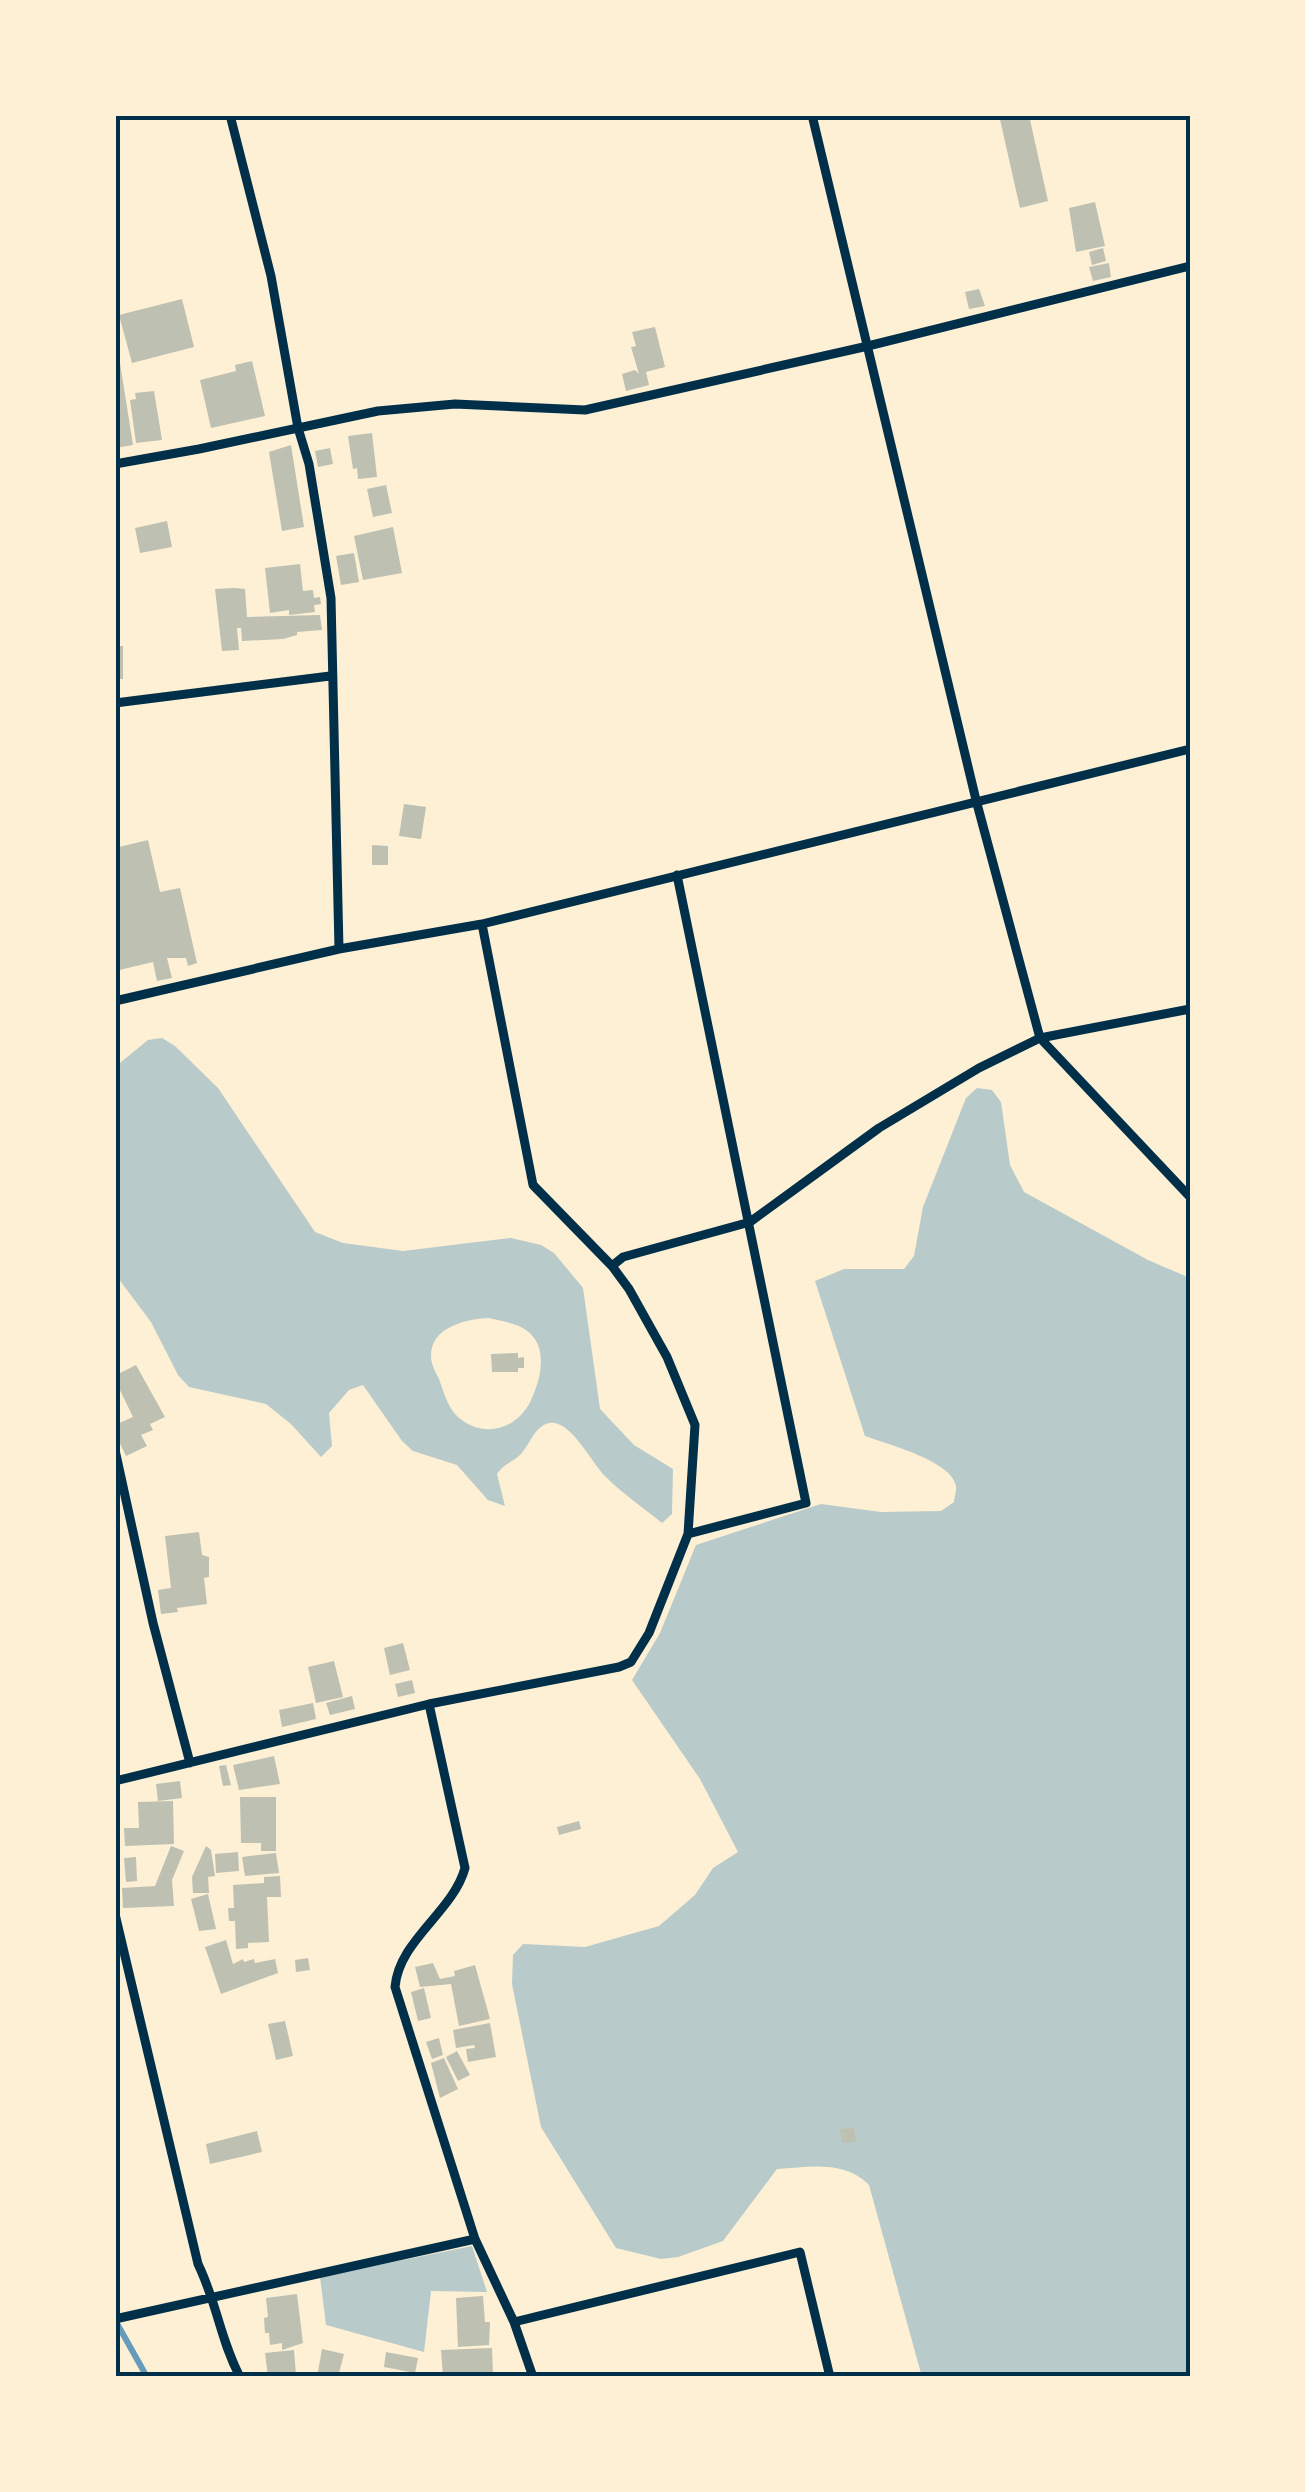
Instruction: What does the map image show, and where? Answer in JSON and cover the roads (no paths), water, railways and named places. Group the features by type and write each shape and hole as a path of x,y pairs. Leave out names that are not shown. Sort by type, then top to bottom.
{"street":[{"path":"230,115 272,276 298,428 309,464 330,598 339,949"},
{"path":"812,115 976,800 1040,1038 1190,1198"},
{"path":"115,464 378,411 455,404 585,410 868,346 1190,266"},
{"path":"115,703 330,676"},
{"path":"115,1001 339,949 482,924 1190,749"},
{"path":"677,875 806,1502 688,1534"},
{"path":"115,1780 429,1704 619,1668 631,1662 655,1620 688,1534 695,1425 667,1357 630,1289 533,1186 482,924"},
{"path":"612,1266 623,1256 750,1222 879,1128 979,1068 1040,1038 1190,1009"},
{"path":"115,1450 158,1644 190,1763"},
{"path":"429,1704 464,1868 457,1885 404,1959 395,1987 475,2239 514,2322 532,2377"},
{"path":"115,1914 198,2264 214,2296 225,2348 240,2377"},
{"path":"115,2319 475,2239"},
{"path":"514,2322 800,2252 830,2377"}],"waterway":[{"path":"115,2320 147,2377"}]}
